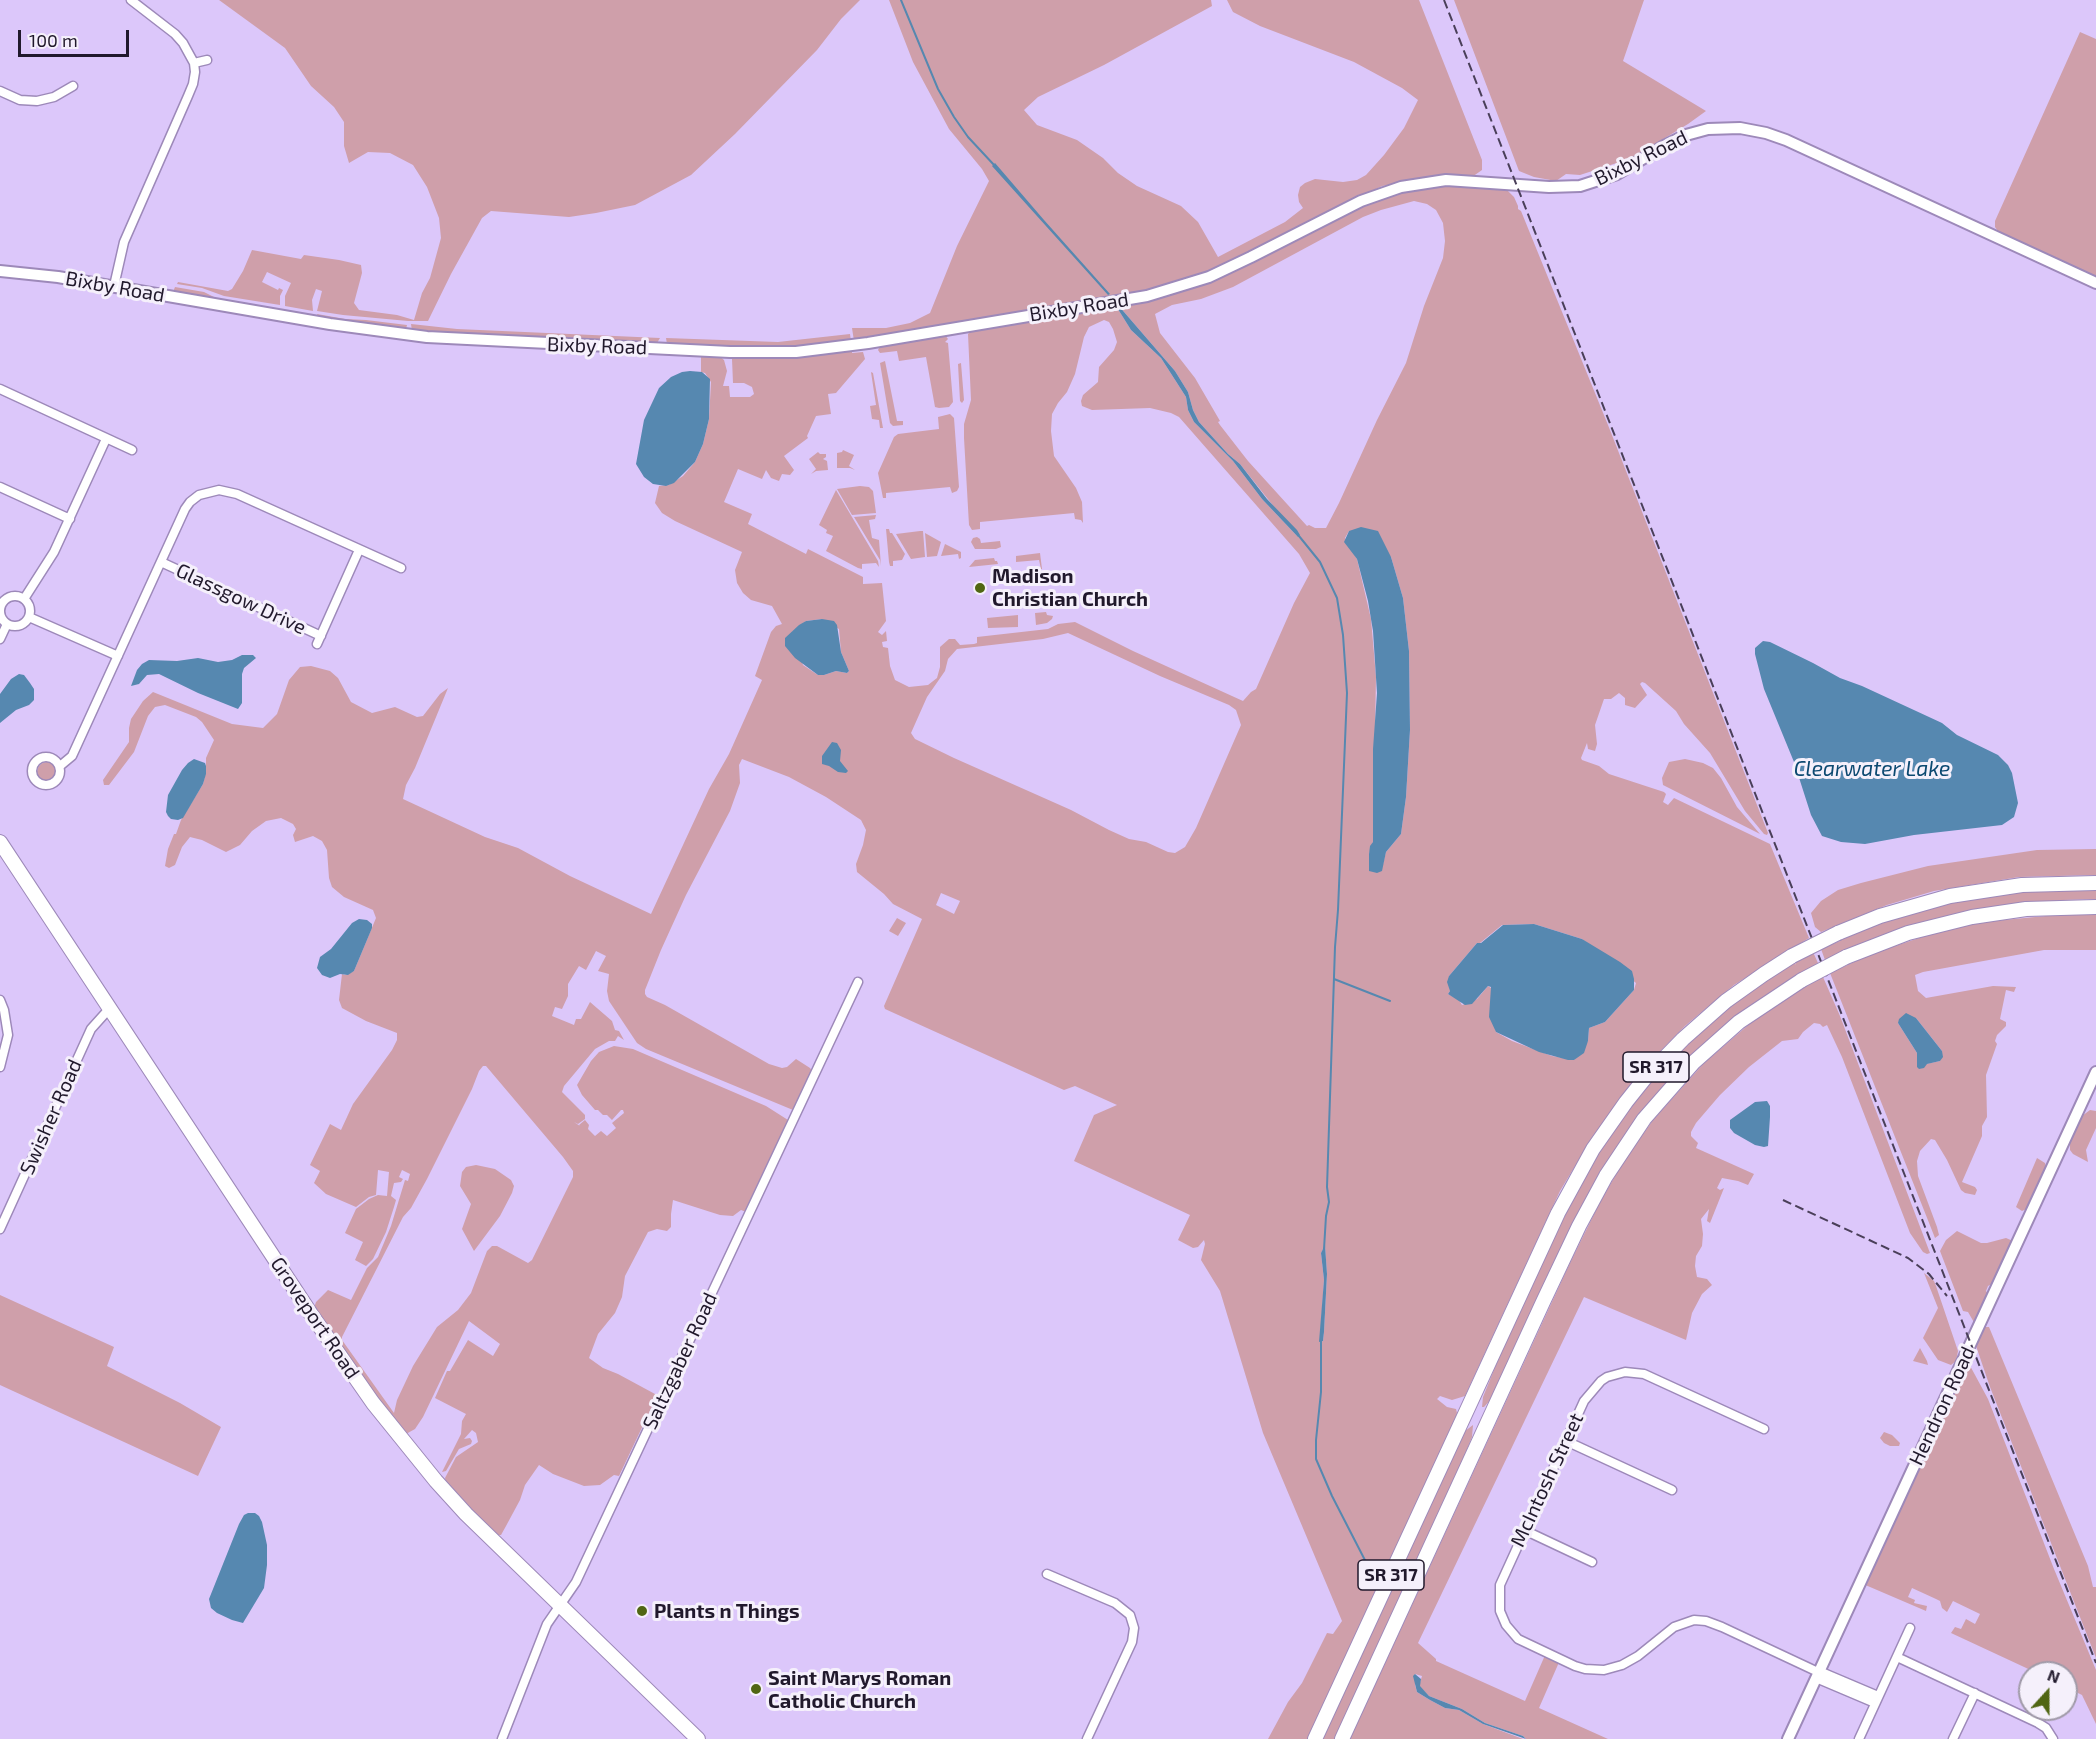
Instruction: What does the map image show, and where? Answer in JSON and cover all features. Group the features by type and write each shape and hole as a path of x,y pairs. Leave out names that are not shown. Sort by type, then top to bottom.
{"main road":[{"name":"Groveport Road","path":"0,842 312,1316 374,1403 466,1514 698,1739"},
{"name":"SR 317","path":"1315,1739 1558,1213 1593,1149 1646,1077 1683,1039 1726,1001 1792,956 1838,933 1880,916 1950,896 2022,885 2096,883"},
{"name":"SR 317","path":"1342,1739 1579,1226 1618,1156 1657,1103 1694,1062 1739,1022 1802,980 1846,957 1908,933 1972,916 2026,909 2096,907"}],"street":[{"path":"114,286 124,242 193,84 194,63 189,52 175,34 131,0"},
{"path":"194,63 207,60"},
{"path":"0,91 20,100 37,101 54,97 74,86"},
{"name":"Bixby Road","path":"0,271 37,274 330,324 427,337 763,353 796,352 853,345 1115,302 1173,289 1209,277 1361,201 1401,187 1446,180 1549,187 1580,186 1617,174 1686,135 1720,128 1745,128 1776,136 2096,283"},
{"path":"0,389 132,450"},
{"path":"24,599 54,552 106,439"},
{"path":"0,487 70,519"},
{"path":"60,766 72,756 190,502 205,492 219,490 237,494 401,568"},
{"name":"Glassgow Drive","path":"161,562 319,640 359,550"},
{"path":"10,597 24,599 30,607 29,617 18,627 7,624 1,617 3,603 10,597"},
{"path":"29,617 118,656"},
{"path":"0,639 7,624"},
{"name":"Saltzgaber Road","path":"501,1739 547,1624 576,1582 858,982"},
{"path":"0,1000 8,1035 0,1067"},
{"name":"Swisher Road","path":"0,1229 91,1029 109,1009"},
{"name":"Hendron Road","path":"1788,1739 2096,1072"},
{"name":"McIntosh Street","path":"1764,1429 1644,1374 1626,1372 1607,1377 1590,1392 1524,1530 1500,1585 1498,1597 1500,1611 1506,1625 1518,1639 1585,1669 1604,1670 1622,1665 1638,1656 1674,1627 1694,1620 1713,1623 1818,1674"},
{"path":"1566,1442 1672,1490"},
{"path":"1524,1530 1592,1562"},
{"path":"1047,1574 1115,1603 1130,1615 1134,1628 1132,1642 1087,1739"},
{"path":"1859,1739 1910,1628"},
{"path":"1897,1657 2038,1723 2046,1728 2053,1739"},
{"path":"1818,1674 1877,1700"},
{"path":"1953,1739 1975,1693"}],"shaded area":[{"path":"219,0 860,0 841,19 817,50 735,134 691,175 635,205 596,213 569,217 491,211 482,218 428,321 408,321 317,311 322,291 316,289 312,300 313,311 285,306 285,296 291,283 267,272 262,282 283,290 280,305 224,296 202,288 177,284 178,282 228,291 232,289 243,271 252,250 301,259 304,255 339,260 361,265 362,273 354,303 359,310 397,315 414,320 422,293 430,278 441,238 439,218 427,187 413,165 390,153 368,152 349,163 344,146 344,122 334,107 311,86 285,48"},
{"path":"889,0 1211,0 1212,6 1104,65 1038,97 1024,110 1037,125 1077,140 1137,186 1181,206 1198,222 1218,257 1285,222 1303,208 1298,195 1300,187 1305,183 1315,179 1343,182 1357,180 1366,175 1404,128 1418,100 1402,88 1354,62 1260,26 1233,12 1227,0 1419,0 1482,160 1482,170 1472,177 1442,177 1382,186 1230,263 1170,286 1114,298 854,341 852,328 886,328 910,323 930,313 957,246 989,181 949,129 913,62"},
{"path":"1454,0 1644,0 1623,61 1706,111 1632,158 1580,175 1566,174 1556,181 1534,177 1519,171"},
{"path":"2080,32 2096,39 2096,278 2000,234 1995,227 1995,221"},
{"path":"1433,185 1505,188 1514,197 1608,425 1768,833 1764,834 1745,811 1710,753 1684,724 1676,711 1645,683 1640,684 1647,695 1635,708 1625,705 1625,698 1619,693 1611,699 1604,699 1595,725 1597,744 1595,751 1588,749 1587,743 1582,760 1599,766 1609,774 1664,792 1666,794 1663,802 1668,805 1674,798 1770,844 1809,938 1734,985 1685,1026 1645,1067 1593,1136 1560,1191 1465,1396 1452,1400 1440,1396 1437,1399 1447,1407 1456,1409 1455,1420 1308,1739 1268,1739 1288,1702 1302,1683 1327,1633 1333,1634 1342,1621 1263,1433 1220,1291 1201,1260 1204,1240 1198,1247 1193,1248 1178,1240 1190,1215 1074,1161 1094,1115 1117,1105 1075,1086 1064,1090 885,1009 884,1006 922,919 893,904 857,872 856,864 866,830 861,820 826,797 789,777 742,759 739,765 740,783 730,811 686,895 661,950 645,994 769,1064 782,1068 787,1067 796,1059 812,1071 793,1110 646,1049 637,1043 609,1001 607,991 609,974 598,971 606,956 596,951 586,970 579,966 568,984 568,996 562,1009 555,1007 552,1016 574,1025 576,1019 581,1019 590,1002 612,1021 615,1030 619,1031 624,1040 618,1036 615,1041 609,1041 595,1049 564,1086 562,1092 585,1115 585,1119 578,1124 574,1122 580,1126 585,1120 589,1125 588,1129 595,1136 601,1131 607,1136 616,1128 612,1123 624,1113 621,1110 612,1120 607,1115 603,1115 595,1110 582,1095 577,1085 599,1052 614,1046 633,1049 766,1106 788,1120 788,1123 746,1212 741,1210 733,1216 720,1215 673,1200 671,1227 667,1231 657,1229 648,1232 625,1276 622,1297 615,1313 598,1334 589,1358 603,1368 655,1394 656,1398 619,1476 614,1475 600,1485 584,1486 553,1474 539,1465 525,1485 520,1500 501,1535 488,1529 446,1482 445,1478 456,1457 478,1442 476,1433 472,1430 464,1439 470,1438 471,1444 459,1449 446,1471 442,1472 461,1434 462,1421 466,1414 435,1398 447,1371 450,1371 468,1340 493,1356 500,1344 469,1321 423,1417 415,1429 406,1434 385,1411 314,1308 316,1302 328,1290 351,1300 367,1268 378,1257 391,1226 405,1180 408,1181 410,1174 402,1170 399,1177 403,1179 401,1182 394,1183 391,1196 396,1200 386,1232 373,1259 366,1266 355,1260 363,1242 345,1233 356,1209 378,1195 387,1196 389,1172 378,1170 376,1195 369,1197 356,1207 326,1194 314,1183 320,1171 310,1165 330,1124 341,1130 353,1104 397,1040 397,1033 366,1021 342,1008 339,1000 342,974 354,971 376,918 373,910 344,897 332,887 327,850 322,841 313,836 295,842 293,835 296,829 293,824 281,818 266,821 252,831 240,845 226,852 202,840 190,837 182,847 175,865 169,868 165,866 174,834 203,784 206,758 214,740 196,717 165,705 155,707 148,716 134,752 109,785 104,785 103,780 129,742 131,719 143,701 153,692 232,724 263,728 277,714 289,680 300,667 311,666 330,671 338,678 351,702 372,713 395,707 417,717 423,716 440,694 448,688 406,785 403,799 485,837 518,848 570,876 651,914 709,789 729,754 762,680 755,676 771,632 776,626 782,624 772,606 751,600 737,583 735,570 742,552 675,521 662,513 655,503 659,486 669,485 683,476 695,462 703,444 709,419 711,382 705,373 701,372 701,354 718,355 724,360 727,371 723,386 729,386 730,397 750,397 754,394 752,387 744,383 733,383 732,359 735,356 852,349 852,353 863,352 865,359 836,393 828,394 831,414 816,416 808,438 784,456 794,470 790,475 782,474 779,481 771,478 766,470 762,479 738,469 724,502 752,514 748,524 806,554 808,549 863,577 863,584 882,583 886,621 878,632 882,635 886,631 887,641 882,642 883,647 888,648 890,666 895,680 909,687 928,685 937,678 940,667 940,647 949,639 955,639 960,645 974,644 977,643 977,637 1048,629 1058,624 1075,622 1243,701 1256,689 1294,603 1310,573 1299,554 1179,417 1150,408 1092,410 1082,406 1083,395 1098,382 1099,367 1114,350 1117,342 1109,322 1104,320 1089,327 1084,337 1075,374 1067,392 1052,414 1051,431 1054,456 1076,488 1082,502 1083,523 1075,519 1074,513 980,522 980,529 972,530 969,525 964,438 964,424 971,400 968,334 972,330 1116,306 1131,330 1161,358 1186,397 1188,410 1194,422 1233,461 1262,499 1298,537 1240,464 1199,422 1188,392 1175,371 1118,305 1180,292 1229,274 1354,209 1397,192","holes":["1414,201 1427,204 1436,210 1443,223 1445,241 1443,258 1424,306 1406,363 1326,528 1315,528 1307,526 1248,461 1220,425 1218,422 1220,421 1195,378 1160,333 1155,314 1172,305 1201,299 1233,287 1363,217","1349,531 1391,557 1403,598 1409,651 1410,730 1401,834 1386,852 1383,864 1370,867 1369,854 1373,842 1376,677 1371,619 1357,559 1345,538","822,619 839,629 841,652 849,671 818,675 803,665 792,632 806,621","1068,633 1236,710 1241,725 1196,828 1185,847 1175,853 1146,842 1129,839 915,739 911,733 927,697 945,671 948,659 957,649 1043,639","941,893 960,901 954,914 936,905","1534,924 1582,939 1636,983 1634,990 1605,1022 1589,1028 1588,1041 1574,1060 1552,1056 1512,1041 1496,1032 1491,1006 1491,988 1488,986 1477,999 1462,1005 1459,1000 1448,994 1450,991 1449,976 1477,943 1502,925","486,1066 563,1157 573,1171 573,1177 532,1260 528,1263 497,1246 492,1246 487,1251 471,1293 458,1310 437,1327 413,1366 397,1400 394,1413 342,1337 403,1217 411,1208 427,1179 479,1071","1325,1246 1327,1274 1324,1332 1323,1341 1320,1342 1324,1280 1321,1253"]},
{"path":"175,287 204,292 216,298 173,292"},
{"path":"317,314 407,325 406,329 351,323 318,317"},
{"path":"411,324 457,329 660,338 657,343 653,344 517,338 412,331"},
{"path":"850,334 851,341 766,349 667,344 666,338 778,342"},
{"path":"945,335 948,339 945,342 948,343 953,402 949,407 939,408 935,407 926,357 899,361 897,351 880,353 878,350 880,346"},
{"path":"885,361 897,421 903,421 903,425 893,426 890,423 880,363"},
{"path":"961,363 964,400 962,403 958,364"},
{"path":"871,372 883,428 880,428 879,420 872,419 870,406 876,405"},
{"path":"950,414 954,418 959,487 957,491 952,493 950,487 886,493 886,498 883,498 878,473 894,437 898,434 939,429 938,417"},
{"path":"843,450 854,455 849,466 855,470 837,468 837,453"},
{"path":"818,452 826,454 823,459 827,461 828,470 811,474 816,469 809,459"},
{"path":"869,487 873,491 876,513 852,515 837,489"},
{"path":"836,490 878,561 879,567 876,563 862,564 862,569 858,568 826,551 833,536 826,533 827,530 819,525"},
{"path":"876,515 875,519 869,520 872,538 879,540 881,566 880,560 854,517"},
{"path":"886,529 889,529 905,554 902,560 893,561 893,566 890,566 889,562"},
{"path":"923,531 925,557 911,559 896,534"},
{"path":"925,533 941,542 937,556 927,557"},
{"path":"977,537 981,543 1000,541 1001,547 975,549 971,542"},
{"path":"945,544 961,552 961,558 959,559 958,554 941,556"},
{"path":"1040,553 1042,569 1039,560 1016,562 1016,556"},
{"path":"994,558 998,564 969,567 975,560"},
{"path":"1046,612 1047,615 1053,616 1052,619 1047,623 1036,625 1035,613"},
{"path":"1018,615 1018,627 988,628 987,618"},
{"path":"1685,759 1713,768 1737,807 1760,834 1663,785 1662,778 1669,762"},
{"path":"47,762 54,765 57,772 54,779 47,782 40,779 37,772 40,765"},
{"path":"2096,849 2096,875 2019,877 1934,891 1887,905 1821,932 1815,927 1811,913 1821,901 1838,890 1928,866 2037,850"},
{"path":"2096,888 2096,899 2064,900 1971,911 1927,921 1825,960 1821,949 1840,941 1839,938 1883,921 1946,902 2027,889"},
{"path":"2056,915 2096,915 2096,950 2044,950 1915,975 1918,991 1926,998 1993,986 2016,987 2014,992 2006,990 2000,1019 2006,1022 2006,1026 1997,1035 1995,1041 1997,1044 1986,1075 1987,1117 1982,1126 1982,1136 1962,1182 1975,1187 1977,1190 1975,1195 1961,1190 1935,1140 1931,1139 1920,1151 1917,1161 1918,1176 1937,1227 1939,1235 1935,1238 1830,973 1871,954 1943,930 1983,922","holes":["1916,1018 1942,1051 1940,1061 1917,1066 1917,1053 1898,1023"]},
{"path":"897,918 906,923 898,936 889,931"},
{"path":"1813,952 1818,963 1764,997 1727,1025 1639,1117 1493,1397 1482,1407 1483,1397 1517,1313 1543,1257 1592,1161 1633,1102 1675,1054 1736,1000 1794,962 1796,965 1795,962"},
{"path":"1823,977 1930,1253 1923,1252 1910,1233 1842,1057 1827,1025 1823,1027 1814,1023 1798,1039 1782,1041 1749,1067 1720,1095 1691,1132 1691,1136 1698,1143 1696,1148 1754,1174 1748,1185 1722,1178 1717,1188 1720,1190 1724,1188 1710,1223 1707,1221 1709,1209 1701,1219 1702,1246 1696,1256 1695,1266 1697,1277 1707,1279 1712,1285 1702,1294 1692,1313 1686,1340 1584,1297 1418,1643 1436,1661 1525,1701 1546,1653 1560,1660 1539,1708 1608,1739 1526,1739 1485,1723 1462,1709 1429,1696 1419,1686 1422,1676 1415,1674 1417,1692 1430,1700 1445,1708 1459,1710 1483,1724 1523,1739 1350,1739 1569,1265 1622,1164 1653,1120 1704,1063 1754,1020"},
{"path":"2090,1110 2096,1111 2096,1128 2086,1150 2088,1162 2073,1154 2070,1150 2070,1142 2082,1116"},
{"path":"2037,1158 2045,1163 2047,1170 2029,1208 2022,1211 2016,1207"},
{"path":"476,1165 495,1169 511,1180 514,1186 500,1216 474,1251 462,1229 471,1204 460,1186 462,1172 466,1167"},
{"path":"1957,1231 1981,1243 2006,1238 2013,1241 1993,1283 1988,1286 1986,1291 1988,1294 1975,1324 1968,1312 1963,1311 1940,1251 1946,1240"},
{"path":"1924,1273 1934,1281 1958,1351 1956,1361 1951,1365 1938,1360 1923,1338 1938,1308"},
{"path":"0,1295 114,1347 107,1366 180,1403 221,1427 198,1476 0,1385"},
{"path":"1983,1327 1989,1327 2088,1566 2093,1587 2096,1587 2096,1658 1990,1387 1975,1343"},
{"path":"1920,1348 1927,1361 1928,1365 1913,1361"},
{"path":"1968,1362 1988,1399 2096,1670 2096,1724 2082,1695 2078,1693 2078,1661 2018,1661 2018,1664 1951,1633 1955,1627 1961,1629 1966,1619 1975,1624 1980,1614 1953,1601 1947,1612 1942,1608 1940,1601 1912,1588 1908,1597 1915,1600 1914,1603 1927,1606 1926,1611 1863,1584"},
{"path":"1473,1425 1472,1437 1441,1514 1337,1739 1321,1739 1459,1440"},
{"path":"1884,1432 1892,1435 1900,1443 1899,1446 1884,1443 1880,1438"}],"water":[{"path":"995,163 1110,294 1108,295 992,166"},
{"path":"1118,305 1175,371 1188,392 1199,422 1240,464 1267,499 1297,530 1300,535 1298,537 1262,499 1233,461 1194,422 1188,410 1186,397 1161,358 1131,330 1116,306"},
{"path":"690,371 702,372 710,379 709,419 703,444 695,462 674,483 666,486 653,484 644,477 636,464 644,420 659,388 671,377"},
{"path":"1361,527 1378,531 1391,557 1403,598 1409,651 1410,730 1401,834 1386,852 1382,871 1377,873 1369,871 1370,846 1373,842 1373,749 1377,693 1373,631 1357,559 1344,542 1349,531"},
{"path":"822,619 834,621 837,625 841,652 849,671 847,673 836,671 818,675 795,658 785,646 785,638 799,625 806,621"},
{"name":"Clearwater Lake","path":"1763,641 1770,642 1840,678 1942,723 1957,735 1998,755 2012,773 2018,803 2014,817 2002,825 1914,835 1865,844 1841,842 1822,836 1811,815 1794,762 1764,689 1755,654 1755,648"},
{"path":"242,655 253,655 256,658 244,668 242,703 238,709 159,674 147,675 139,684 131,686 137,670 149,660 177,661 198,658 218,662 232,660"},
{"path":"19,674 24,675 34,689 34,700 29,705 16,710 0,723 0,694 11,679"},
{"path":"832,742 837,743 841,750 840,761 848,771 846,773 838,772 822,764 822,756"},
{"path":"194,759 205,763 206,774 203,784 183,818 171,819 166,812 168,795 182,770"},
{"path":"359,919 367,920 372,924 372,928 354,971 348,975 340,974 330,978 322,975 317,968 320,957 331,949 352,923"},
{"path":"1534,924 1582,939 1632,971 1634,990 1605,1022 1589,1028 1584,1053 1574,1060 1539,1052 1496,1032 1489,1017 1491,987 1488,986 1472,1004 1465,1005 1448,994 1450,991 1447,982 1449,976 1477,943 1481,943 1503,925"},
{"path":"1906,1013 1916,1018 1942,1051 1943,1057 1940,1061 1927,1064 1924,1068 1917,1067 1917,1053 1898,1023"},
{"path":"1767,1101 1770,1106 1770,1117 1768,1146 1764,1147 1755,1145 1734,1133 1730,1128 1730,1120 1755,1102"},
{"path":"1325,1245 1327,1274 1324,1332 1323,1341 1319,1342 1324,1280 1321,1253"},
{"path":"255,1513 262,1522 267,1545 267,1565 264,1588 243,1623 217,1613 211,1608 209,1599 239,1524 244,1515"},
{"path":"1415,1674 1421,1679 1420,1686 1429,1696 1462,1709 1485,1723 1526,1739 1483,1724 1459,1710 1445,1708 1430,1700 1417,1692 1413,1676"}],"waterway":[{"path":"901,0 938,89 968,137 995,166"},
{"path":"1299,536 1320,562 1337,598 1343,635 1347,693 1335,947 1327,1187 1329,1202 1324,1249"},
{"path":"1334,979 1390,1001"},
{"path":"1321,1341 1321,1392 1316,1459 1369,1568"}],"railway":[{"path":"1444,0 2096,1663"},
{"path":"1783,1200 1908,1258 1929,1274 1947,1296"}],"place":[{"name":"Madison Christian Church","path":"980,588"},
{"name":"Plants n Things","path":"642,1611"},
{"name":"Saint Marys Roman Catholic Church","path":"756,1689"}]}
